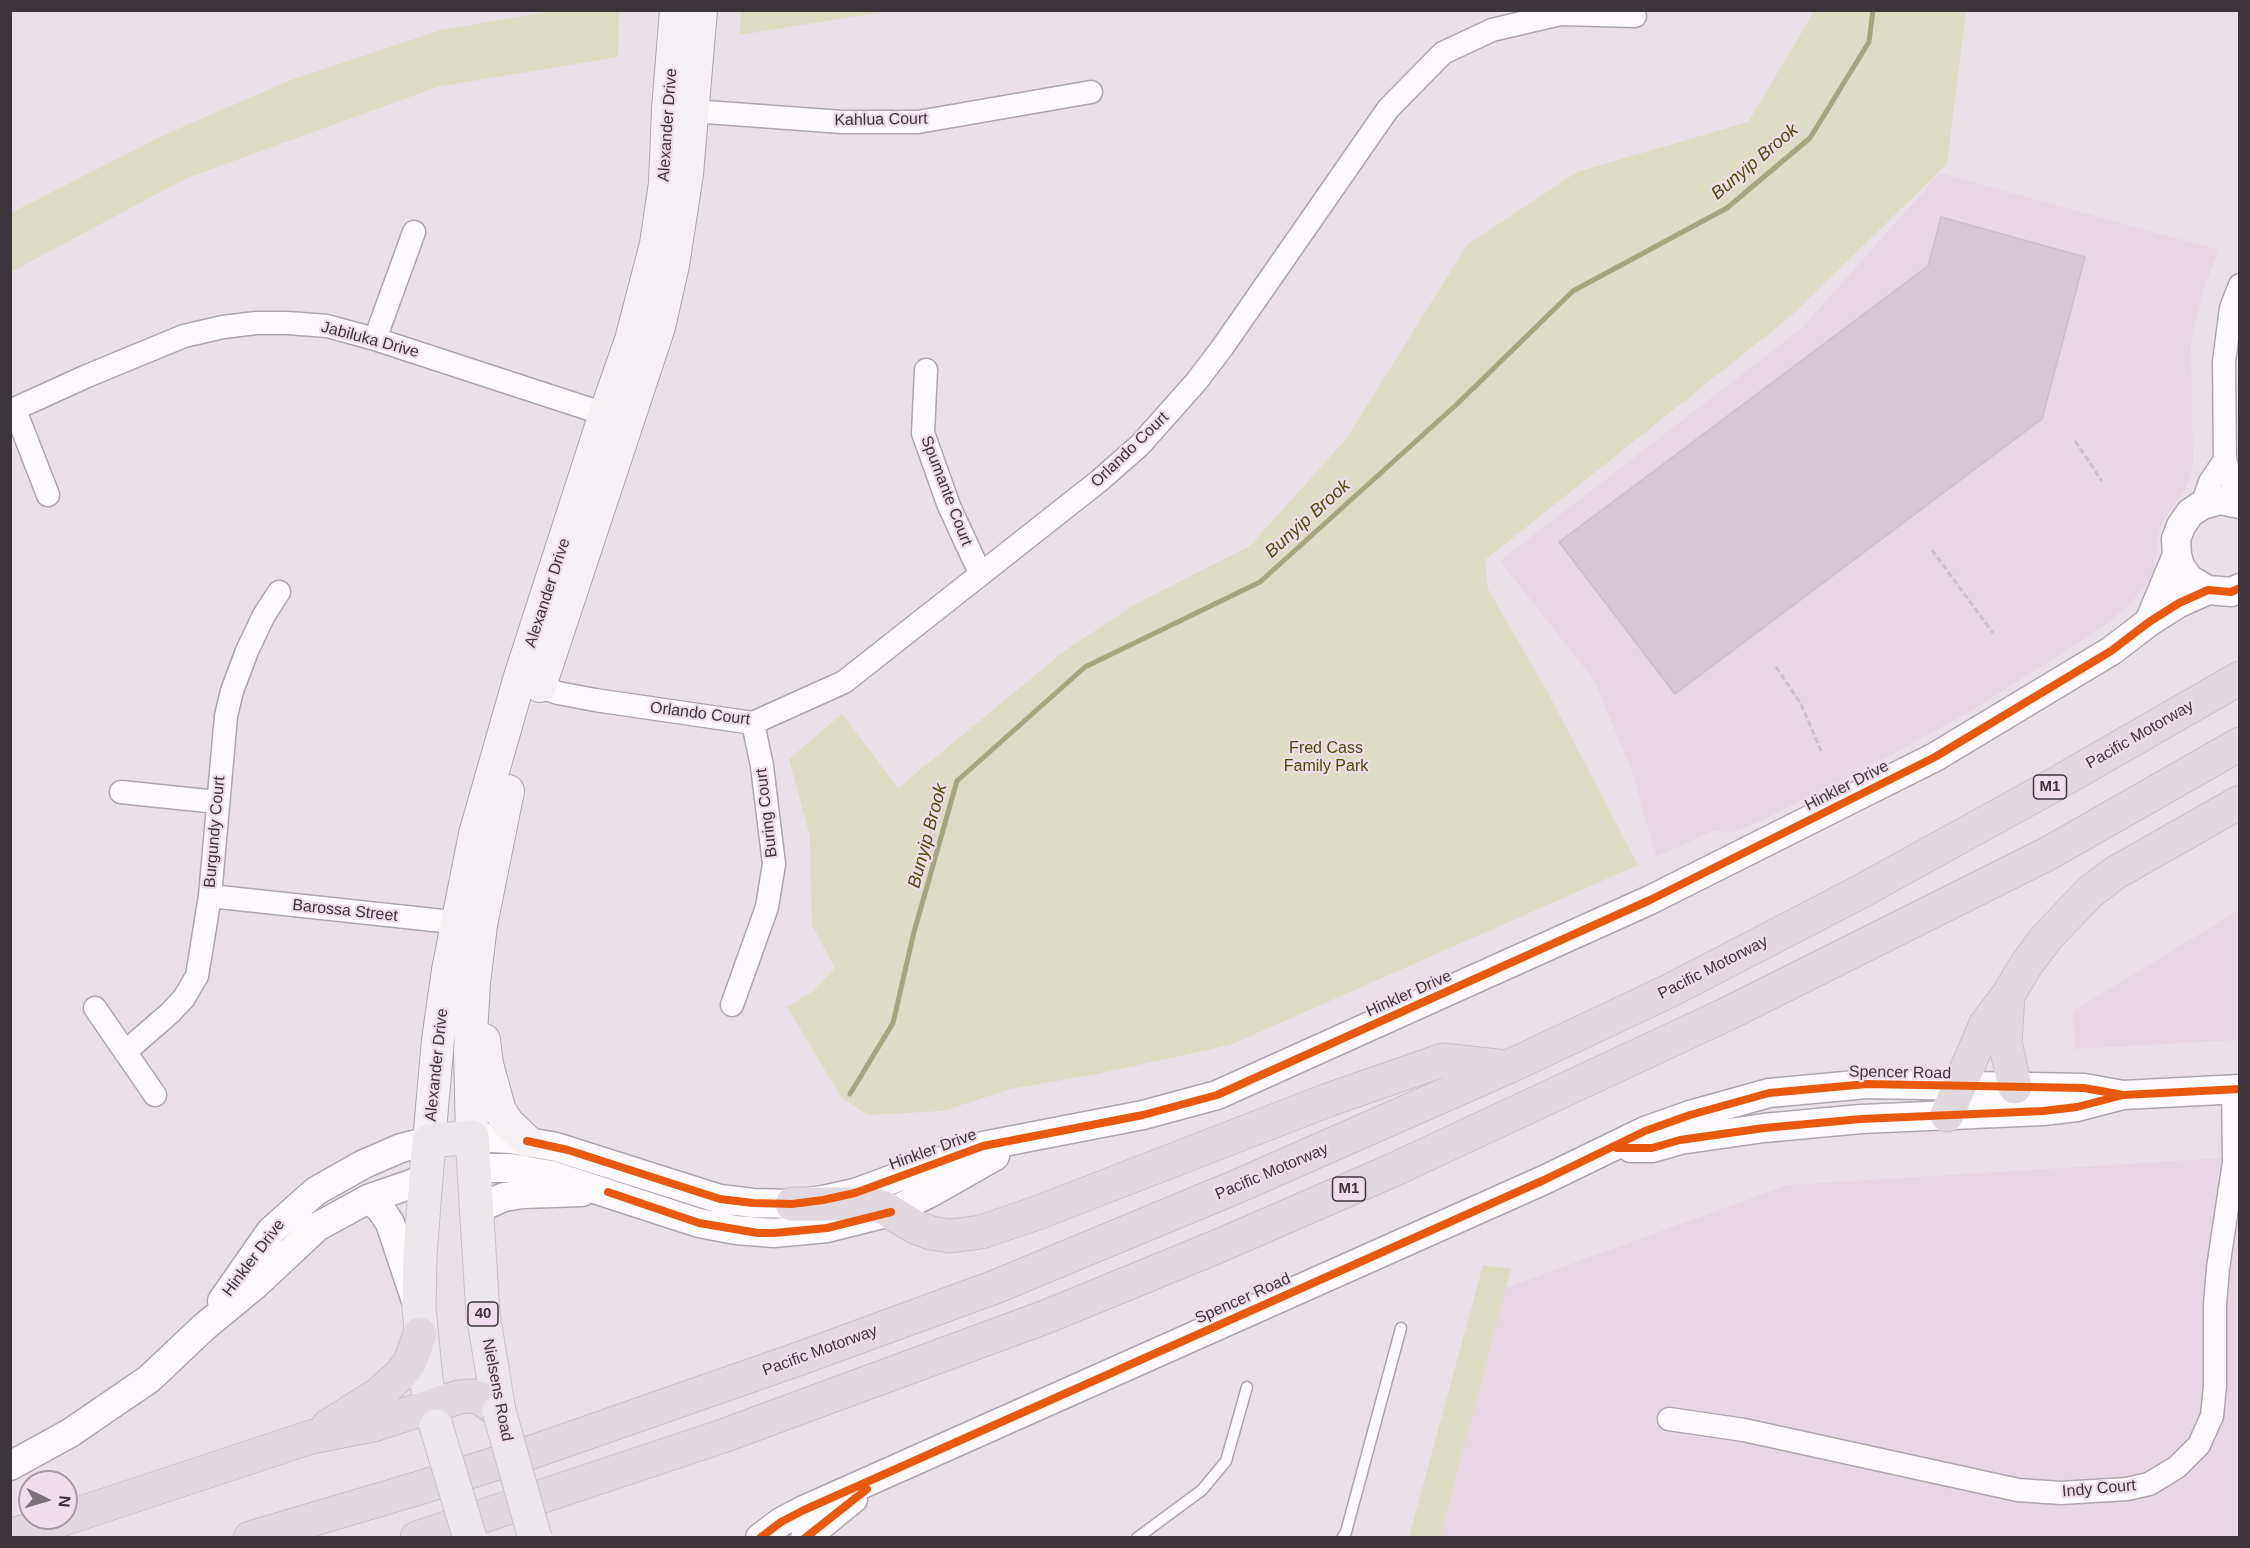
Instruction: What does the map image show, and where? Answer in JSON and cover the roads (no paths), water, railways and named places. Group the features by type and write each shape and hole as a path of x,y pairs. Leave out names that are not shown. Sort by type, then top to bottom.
{"highway":[{"name":"Pacific Motorway","path":"250,1538 535,1451 801,1358 995,1287 1239,1186 1508,1067 1669,991 1858,893 2052,786 2240,678"},
{"name":"M1","path":"417,1538 720,1437 1048,1316 1221,1245 1393,1170 1727,1014 2049,853 2240,744"},
{"path":"1953,1101 1986,1024 2008,996 2026,965 2047,937 2090,892 2144,855 2240,802"},
{"path":"2008,996 2005,1042 2015,1087"},
{"path":"792,1204 872,1204 891,1212 915,1227 938,1235 950,1236 981,1232 1037,1213 1328,1100 1443,1060 1508,1067"},
{"path":"311,1437 367,1402 394,1381 410,1362 420,1321"},
{"path":"78,1514 311,1437 433,1416 459,1396 472,1396 487,1401 498,1411"},
{"path":"10,1536 29,1530"}],"main road":[{"name":"Alexander Drive","path":"426,1179 443,1006 472,933 506,799 529,684 565,613 616,418 659,327 673,265 687,174 680,110 676,10"},
{"name":"Alexander Drive","path":"680,110 701,10"},
{"name":"Alexander Drive","path":"472,933 470,1051 473,1152"},
{"path":"472,933 490,1077 504,1118 527,1141"},
{"name":"Hinkler Drive","path":"429,1141 473,1152"},
{"name":"Hinkler Drive","path":"426,1179 473,1152"},
{"name":"Nielsens Road","path":"473,1152 483,1314 498,1411 535,1538"},
{"name":"40","path":"426,1179 420,1254 420,1321 433,1416 470,1538"}],"street":[{"name":"Orlando Court","path":"529,684 595,700 753,723 844,682 1100,481 1140,445 1222,348 1388,109 1431,63 1443,53 1492,30 1560,14 1635,16"},
{"name":"Kahlua Court","path":"680,110 842,122 918,122 1091,92"},
{"path":"375,339 414,232"},
{"path":"2202,505 2220,500 2239,504 2225,460 2224,362 2231,308 2240,285"},
{"name":"Jabiluka Drive","path":"13,410 87,376 184,336 223,327 256,323 288,323 327,326 375,339 616,418"},
{"name":"Spumante Court","path":"926,370 923,433 949,506 981,573"},
{"path":"13,410 48,495"},
{"path":"2202,505 2210,482 2225,460"},
{"name":"Hinkler Drive","path":"2149,622 2177,555 2176,539 2181,526 2190,513 2202,505"},
{"path":"2177,555 2180,566 2190,579 2208,590"},
{"name":"Hinkler Drive","path":"473,1152 527,1141 568,1150 720,1198 753,1203 792,1204 855,1193 971,1149 994,1143 1143,1115 1217,1095 1650,900 1935,757 2111,651 2179,603 2208,590 2231,592 2240,588"},
{"name":"Burgundy Court","path":"125,1052 170,1013 193,984 199,968 210,896 222,742 232,691 264,615 279,592"},
{"name":"Buring Court","path":"732,1005 767,907 774,864 764,777 753,723"},
{"path":"121,792 217,802"},
{"name":"Barossa Street","path":"210,896 472,933"},
{"path":"94,1008 155,1095"},
{"name":"Spencer Road","path":"760,1538 793,1515 1614,1148 1645,1131 1690,1115 1769,1093 1867,1084 1953,1101 2043,1112 2077,1107 2123,1095 2236,1089"},
{"name":"Spencer Road","path":"1953,1101 2015,1087 2084,1088 2123,1095"},
{"name":"Indy Court","path":"1669,1419 1744,1430 2018,1490 2061,1493 2127,1489 2148,1484 2178,1467 2199,1444 2212,1416 2215,1386 2215,1305 2234,1162 2236,1089"},
{"name":"Hinkler Drive","path":"473,1152 511,1168 543,1173 608,1192 699,1223 758,1233 784,1233 827,1228 891,1212 930,1193 984,1161 1035,1137"},
{"name":"Hinkler Drive","path":"10,1466 70,1433 113,1405 149,1379 191,1342 271,1231 307,1198 364,1164 401,1148 429,1141"},
{"name":"Hinkler Drive","path":"204,1327 255,1285 317,1227 368,1199 426,1179"},
{"path":"477,1215 486,1205 497,1199 512,1196 608,1192"},
{"path":"368,1199 380,1208 390,1223 420,1321"},
{"name":"Spencer Road","path":"806,1538 883,1476"}],"lane":[{"path":"1342,1538 1346,1532 1401,1328"},
{"path":"1137,1538 1202,1490 1226,1461 1247,1387"}],"waterway":[{"name":"Bunyip Brook","path":"850,1094 893,1023 914,932 957,781 1085,667 1260,582 1456,405 1573,291 1727,208 1810,138 1869,42 1873,10"}],"park label":[{"name":"Fred Cass Family Park","path":"1326,758"}]}
